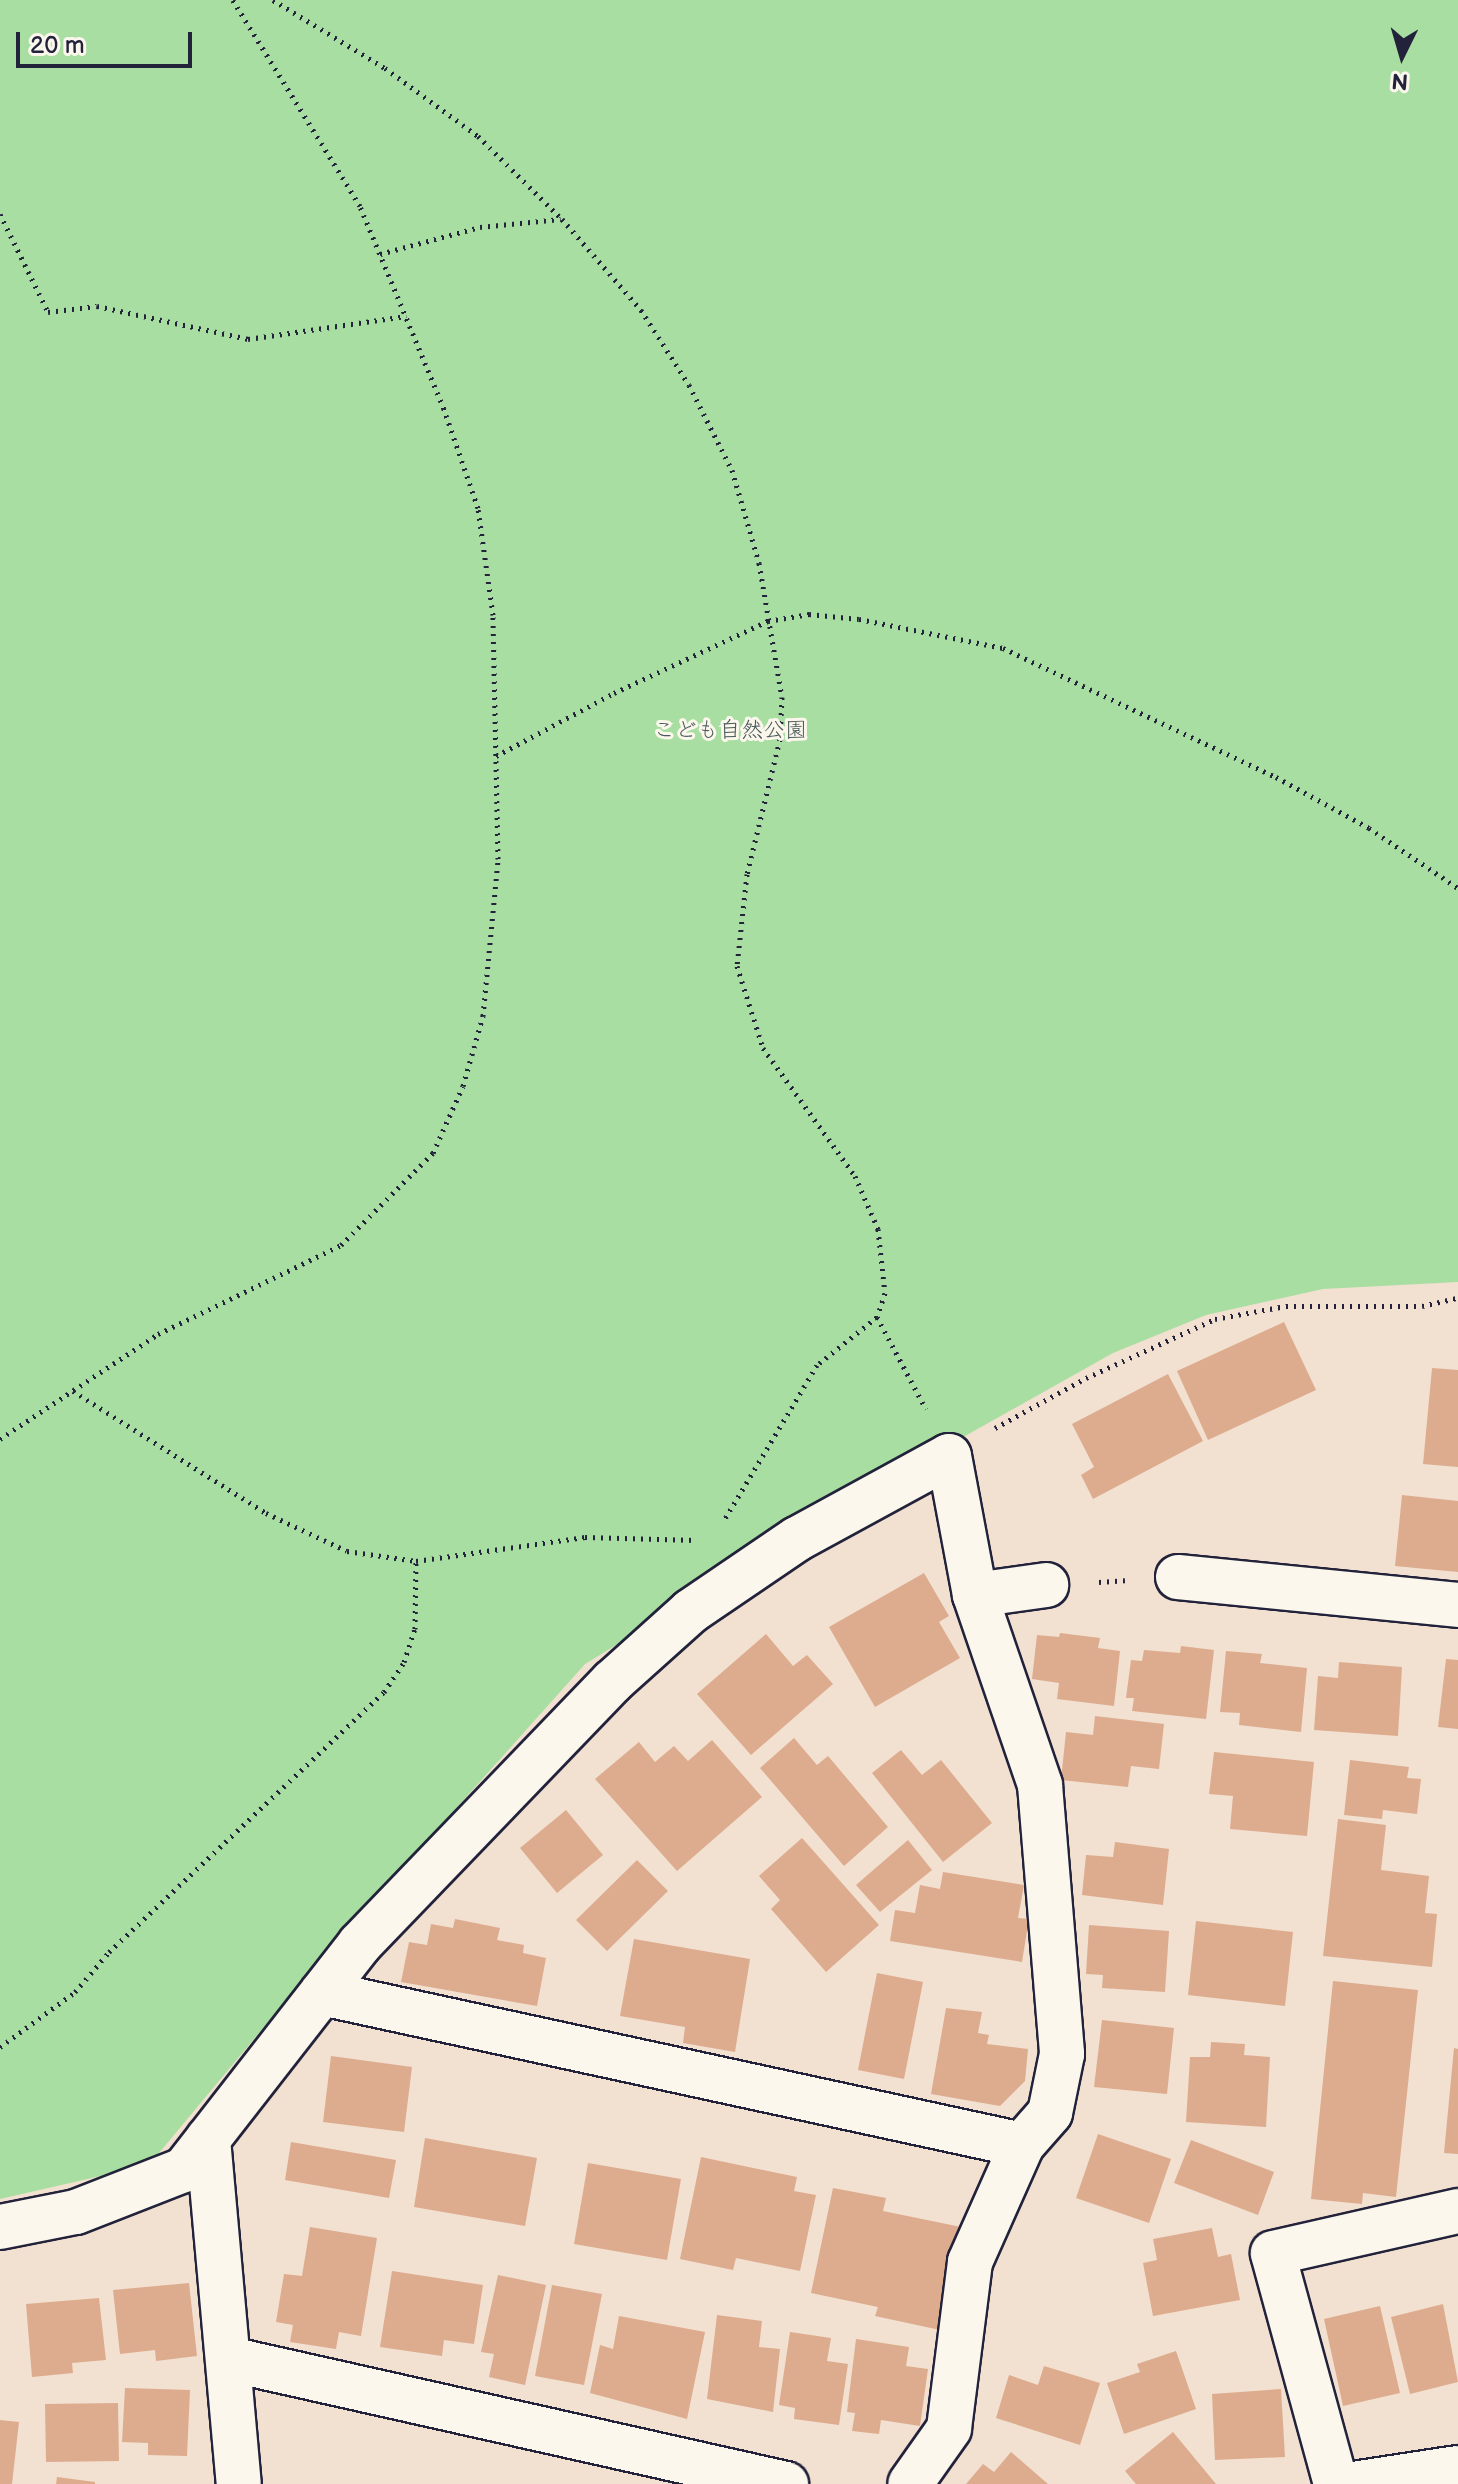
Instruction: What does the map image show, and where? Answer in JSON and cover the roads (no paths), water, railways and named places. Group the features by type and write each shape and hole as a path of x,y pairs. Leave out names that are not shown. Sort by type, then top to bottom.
{"street":[{"path":"0,2227 76,2212 184,2170 360,1944 612,1682 691,1611 797,1539 949,1456 975,1595 1041,1801 1062,2054 1050,2113 1022,2145 970,2262 949,2429 910,2484"},
{"path":"1178,1577 1458,1605"},
{"path":"975,1595 1046,1585"},
{"path":"322,1993 1022,2145"},
{"path":"208,2139 239,2484"},
{"path":"1336,2484 1273,2253 1458,2211"},
{"path":"229,2359 786,2484"},
{"path":"1353,2484 1458,2468"}],"park label":[{"name":"こども自然公園","path":"730,731"}]}
